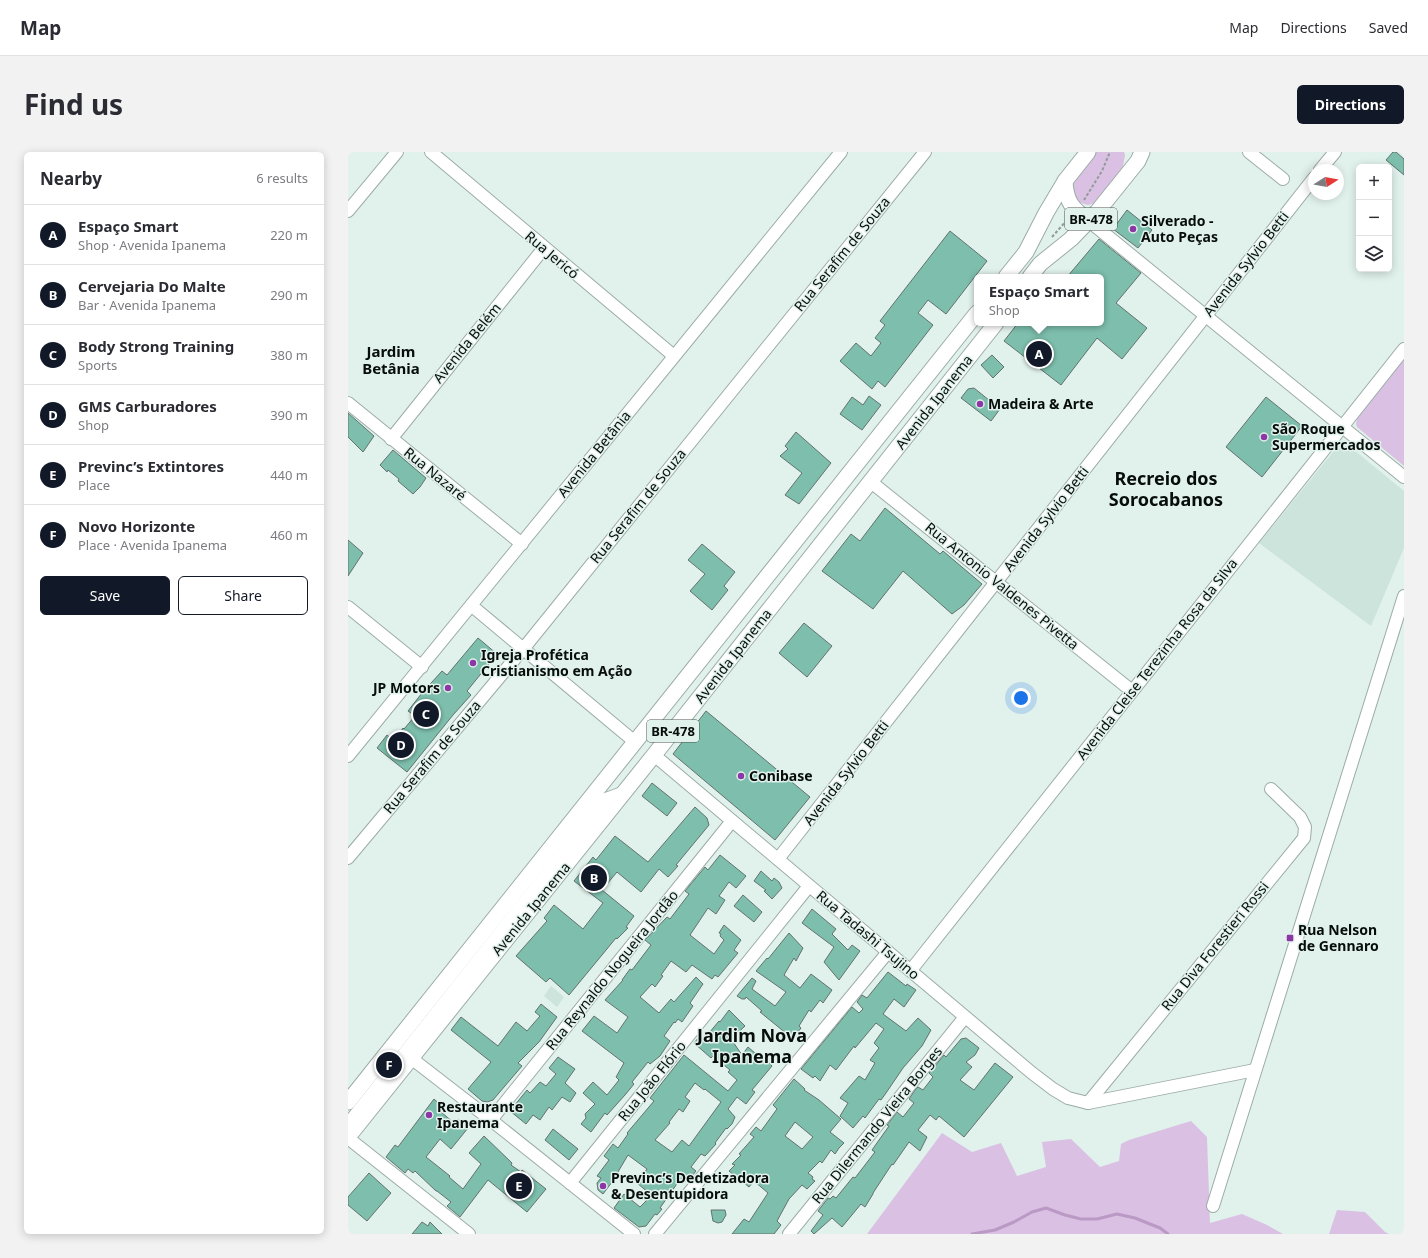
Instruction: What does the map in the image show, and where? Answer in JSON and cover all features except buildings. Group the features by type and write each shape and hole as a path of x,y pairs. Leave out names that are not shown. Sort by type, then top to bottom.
{"main road":[{"name":"BR-478","path":"1008,274 1026,252 1046,213 1065,181 1088,152"},
{"path":"1106,201 1125,170 1131,157 1131,152"},
{"name":"BR-478","path":"1032,274 1040,264 1071,239 1089,221 1138,161 1142,152"},
{"path":"1065,181 1066,193 1071,205 1077,212 1089,221"},
{"name":"Avenida Ipanema","path":"348,1102 974,318"},
{"name":"Avenida Ipanema","path":"348,1138 625,792 994,326"}],"street":[{"path":"348,211 397,152"},
{"name":"Rua Jericó","path":"431,152 674,356"},
{"name":"Avenida Betânia","path":"348,756 472,606 841,152"},
{"name":"Rua Serafim de Souza","path":"348,858 523,648 924,152"},
{"path":"1249,152 1283,179"},
{"path":"1325,164 1335,152"},
{"name":"Avenida Sylvio Betti","path":"778,859 1308,186"},
{"path":"1089,221 1404,477"},
{"name":"Avenida Belém","path":"391,439 544,248"},
{"name":"Avenida Cleise Terezinha Rosa da Silva","path":"910,970 1404,348"},
{"name":"Rua Nazaré","path":"348,403 522,544"},
{"name":"Rua Antonio Valdenes Pivetta","path":"871,482 1132,691"},
{"path":"1213,1206 1404,596"},
{"path":"472,606 635,742"},
{"path":"348,607 422,667"},
{"name":"Rua Tadashi Tsujino","path":"654,755 1052,1088 1068,1098 1088,1103"},
{"path":"348,1110 599,794 605,781"},
{"name":"Rua Diva Forestieri Rossi","path":"1088,1103 1304,838 1305,827 1300,817 1271,790"},
{"path":"348,1124 606,799 625,792"},
{"name":"Rua Reynaldo Nogueira Jordão","path":"491,1120 732,821"},
{"name":"Rua João Flório","path":"570,1183 809,886"},
{"path":"656,1234 888,952"},
{"name":"Rua Dilermando Vieira Borges","path":"789,1234 965,1016"},
{"path":"411,1058 634,1234"},
{"path":"1088,1103 1255,1070"},
{"path":"348,1138 469,1234"}],"path":[{"path":"1077,212 1102,171 1110,152"}],"shaded area":[{"path":"1096,152 1124,152 1125,155 1123,166 1098,202 1088,205 1078,202 1074,195 1073,181"},
{"path":"1404,359 1404,466 1357,427 1356,424 1357,419"},
{"path":"1338,446 1349,446 1404,491 1404,548 1371,626 1259,543"},
{"path":"551,986 564,997 557,1007 544,996"},
{"path":"1191,1121 1207,1137 1210,1223 1242,1214 1283,1234 867,1234 942,1133 972,1152 1001,1143 1017,1176 1046,1167 1042,1142 1071,1139 1100,1167 1119,1161 1121,1144 1129,1140"},
{"path":"1337,1210 1365,1212 1385,1232 1389,1234 1329,1234"}],"waterway":[{"path":"972,1234 995,1230 1032,1212 1046,1208 1081,1219 1097,1219 1117,1214 1135,1218 1160,1228 1168,1234"}],"place":[{"name":"Silverado - Auto Peças","path":"1133,229"},
{"name":"Espaço Smart","path":"1039,354"},
{"name":"Madeira & Arte","path":"980,404"},
{"name":"São Roque Supermercados","path":"1264,437"},
{"name":"Igreja Profética Cristianismo em Ação","path":"473,663"},
{"name":"JP Motors","path":"448,688"},
{"name":"Body Strong Training","path":"426,714"},
{"name":"GMS Carburadores","path":"401,745"},
{"name":"Conibase","path":"741,776"},
{"name":"Cervejaria Do Malte","path":"594,878"},
{"name":"Rua Nelson de Gennaro","path":"1290,938"},
{"name":"Novo Horizonte","path":"389,1065"},
{"name":"Restaurante Ipanema","path":"429,1115"},
{"name":"Previnc’s Extintores","path":"519,1186"},
{"name":"Previnc’s Dedetizadora & Desentupidora","path":"603,1186"}],"district":[{"name":"Jardim Betânia","path":"391,360"},
{"name":"Recreio dos Sorocabanos","path":"1166,489"},
{"name":"Jardim Nova Ipanema","path":"752,1046"}]}
